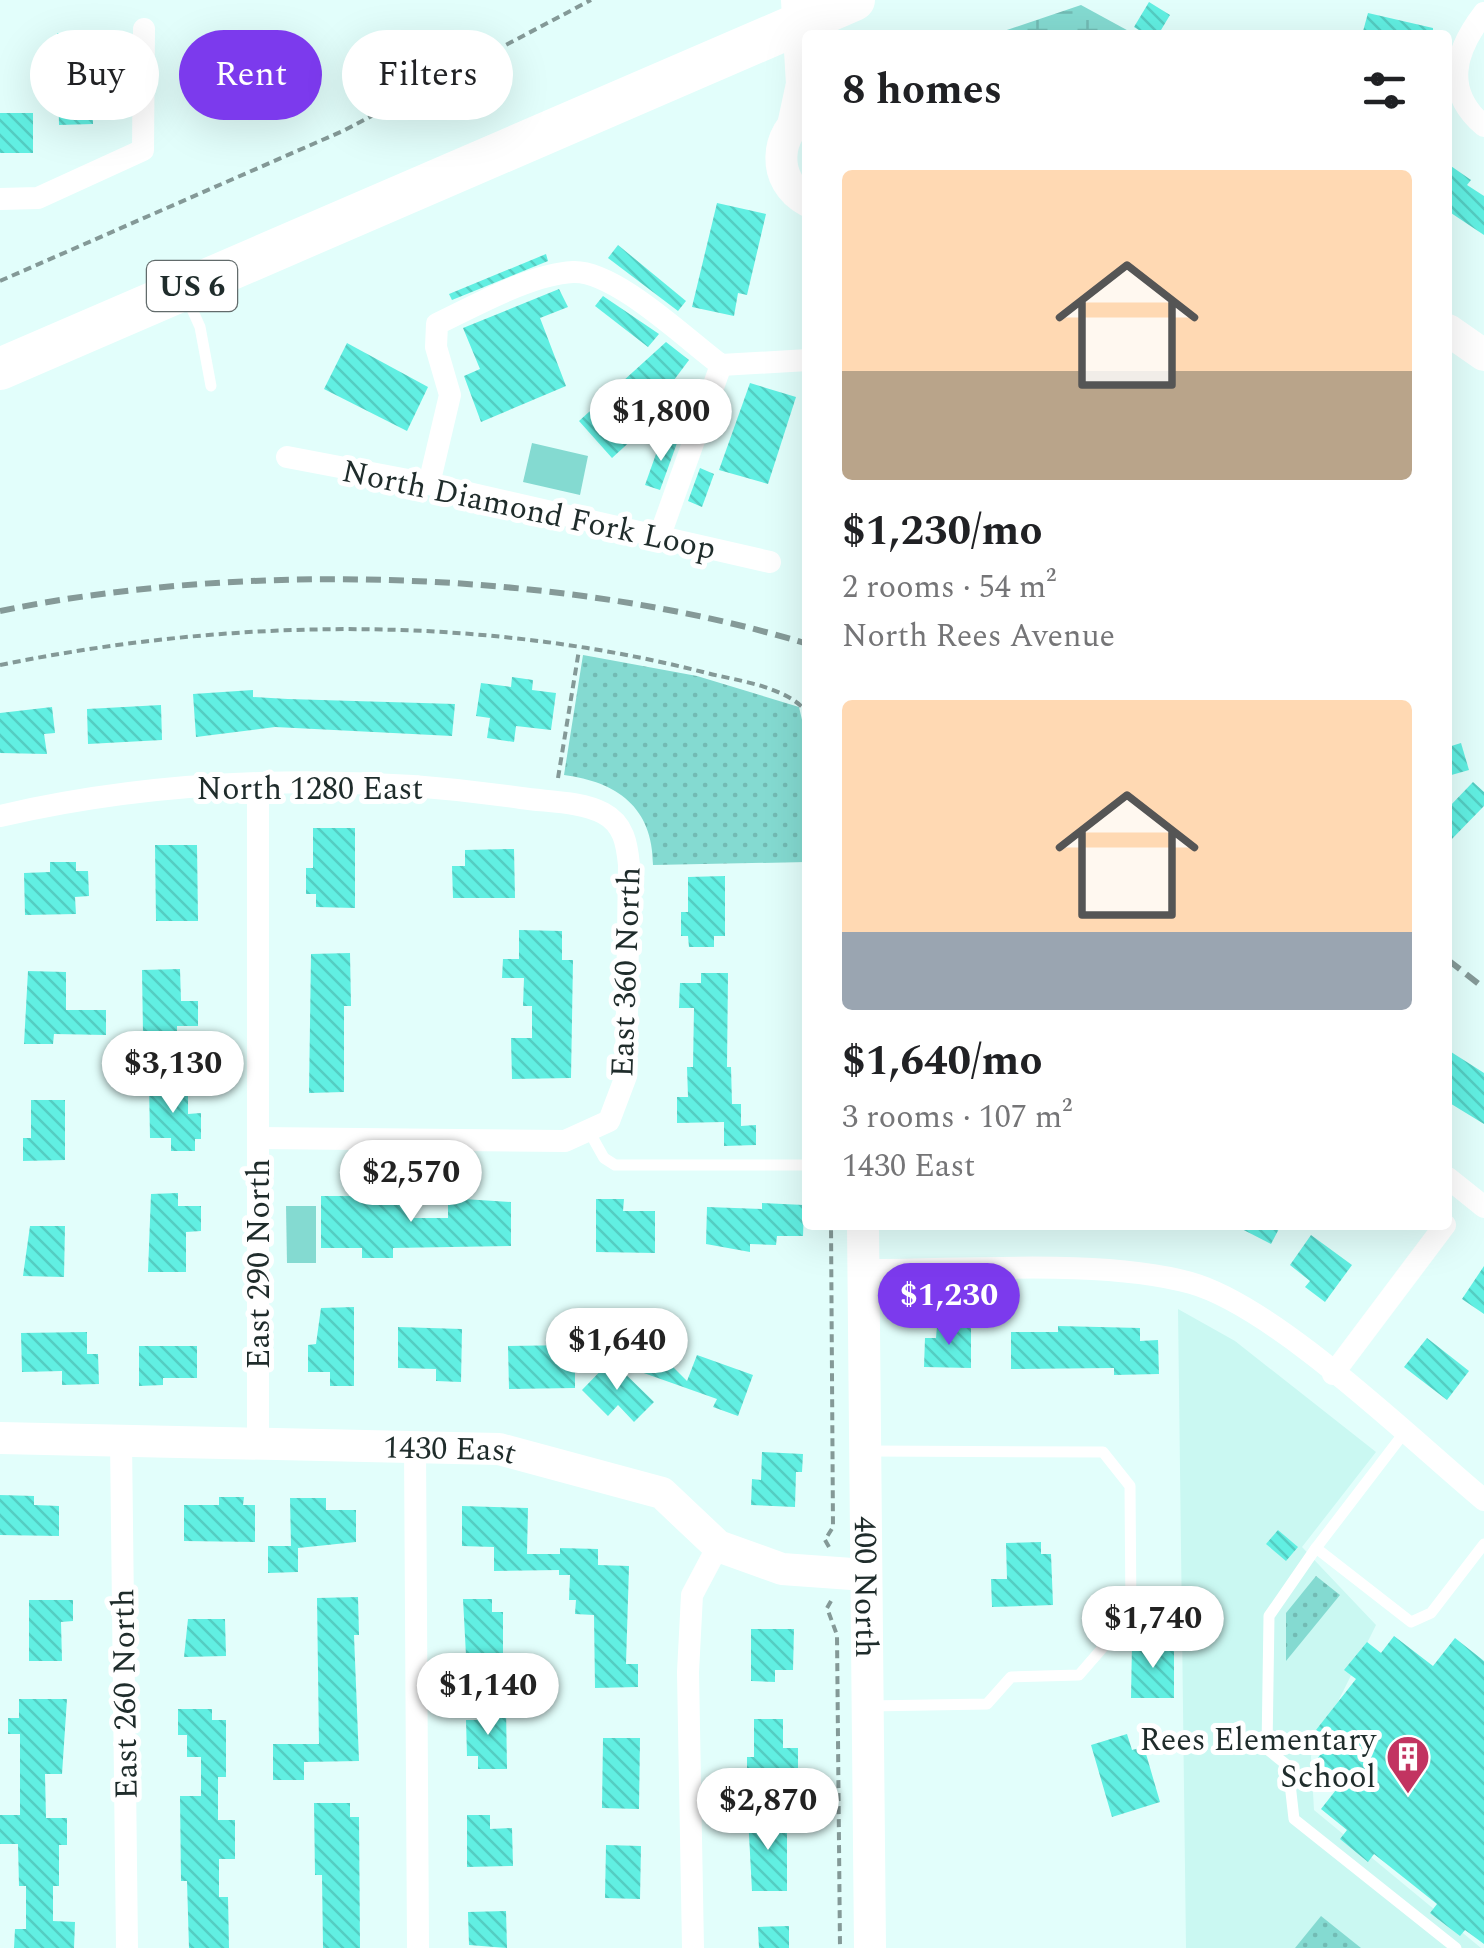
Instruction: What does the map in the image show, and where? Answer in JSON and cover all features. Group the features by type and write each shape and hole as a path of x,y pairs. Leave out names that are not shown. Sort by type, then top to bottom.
{"highway":[{"name":"US 6","path":"0,369 854,0"}],"main road":[{"path":"802,24 801,117 781,150 782,170 802,201"},
{"path":"1452,333 1484,355"},
{"name":"400 North","path":"864,1230 870,1948"},
{"name":"1430 East","path":"0,1438 498,1449 662,1493 718,1546 782,1569 866,1574"}],"street":[{"path":"1484,13 1454,70 1458,94 1484,126"},
{"path":"0,200 38,198 143,150 144,29"},
{"path":"429,484 450,395 436,347 437,324 507,292 574,272 610,281 721,365 802,360"},
{"path":"658,538 721,365"},
{"name":"North Diamond Fork Loop","path":"288,457 429,484 770,562"},
{"name":"East 290 North","path":"258,786 258,1443"},
{"name":"North 1280 East","path":"0,816 180,788 454,788 585,807 617,824"},
{"name":"East 360 North","path":"599,1127 626,1076 629,865 627,842 617,824"},
{"path":"258,1138 565,1140 599,1127"},
{"path":"1452,1181 1476,1200 1452,1219"},
{"path":"1332,1374 1441,1230"},
{"path":"864,1270 1116,1271 1192,1284 1250,1310 1484,1500"},
{"name":"East 260 North","path":"121,1440 127,1948"},
{"path":"415,1447 418,1948"},
{"path":"693,1948 688,1672 692,1595 718,1546"}],"lane":[{"path":"184,290 200,328 211,386"},
{"path":"599,1127 604,1158 614,1165 802,1165"},
{"path":"1404,1433 1269,1616 1268,1749 1288,1766 1294,1819 1456,1948"},
{"path":"866,1451 1103,1452 1130,1486 1130,1615 1079,1674 1011,1677 987,1704 868,1706"},
{"path":"1316,1548 1411,1622 1431,1614 1484,1544"}],"path":[{"path":"0,281 345,130 591,0"},
{"path":"0,665 144,639 253,631 414,630 674,665 755,686 795,699 802,707"},
{"path":"557,784 580,650"},
{"path":"829,1547 825,1540 834,1527 830,1230"},
{"path":"831,1603 828,1608 836,1635 840,1948"}],"shaded area":[{"path":"1178,1309 1235,1341 1376,1452 1302,1547 1376,1625 1311,1756 1314,1810 1481,1948 1186,1948"}],"green space":[{"path":"1081,5 1127,30 1007,30"},
{"path":"532,443 588,456 580,495 523,482"},
{"path":"583,655 697,676 799,707 802,862 653,865 647,827 628,801 600,784 564,775"},
{"path":"286,1206 316,1206 316,1263 287,1263"},
{"path":"1316,1576 1340,1595 1286,1661 1286,1613"},
{"path":"1321,1916 1361,1948 1295,1948"}],"building":[{"path":"1149,2 1170,15 1161,30 1134,27"},
{"path":"1368,13 1433,28 1433,30 1363,30"},
{"path":"0,113 30,113 33,153 0,153"},
{"path":"59,120 93,120 93,124 59,125"},
{"path":"1452,167 1471,180 1467,185 1484,196 1484,235 1452,214"},
{"path":"717,203 766,214 747,295 738,293 734,316 692,307"},
{"path":"618,245 686,301 678,311 608,258"},
{"path":"546,254 548,261 452,300 449,294"},
{"path":"559,289 568,307 540,318 566,386 481,422 464,376 480,369 463,328"},
{"path":"603,296 659,334 648,347 595,306"},
{"path":"666,342 689,360 671,384 681,395 612,458 579,421"},
{"path":"347,343 428,387 407,431 324,389"},
{"path":"750,383 796,397 768,484 719,470"},
{"path":"662,437 677,443 660,490 645,485"},
{"path":"700,468 714,474 702,507 688,501"},
{"path":"512,677 533,680 532,690 556,693 551,730 516,726 514,742 487,738 490,718 476,716 481,683 511,687"},
{"path":"253,690 253,697 455,704 452,736 275,727 196,737 193,694"},
{"path":"161,705 162,740 88,744 87,709"},
{"path":"52,707 55,733 44,734 47,754 0,753 0,713"},
{"path":"1461,743 1469,770 1452,775 1452,746"},
{"path":"1473,782 1484,792 1484,806 1452,839 1452,804"},
{"path":"313,828 355,828 355,908 316,907 316,894 306,894 306,868 313,868"},
{"path":"155,845 197,845 198,921 156,921"},
{"path":"514,849 515,898 453,898 452,866 465,866 465,850"},
{"path":"50,862 76,862 76,871 88,871 89,896 75,897 76,914 25,915 24,873 50,872"},
{"path":"725,876 725,936 714,936 714,947 689,947 688,936 681,936 681,912 688,912 688,877"},
{"path":"519,930 562,931 562,960 573,960 571,1078 512,1079 511,1038 532,1038 532,1006 523,1006 524,978 502,978 503,959 519,959"},
{"path":"350,953 351,1006 344,1006 344,1092 309,1093 311,954"},
{"path":"180,969 181,1001 198,1001 198,1026 177,1026 177,1034 143,1034 142,970"},
{"path":"28,971 66,972 66,1010 106,1010 106,1035 54,1034 53,1044 24,1044"},
{"path":"701,973 728,973 727,1067 731,1067 732,1104 741,1104 741,1126 756,1125 756,1145 724,1146 724,1122 677,1123 677,1097 688,1097 687,1067 693,1067 694,1008 679,1008 680,983 701,983"},
{"path":"1452,1053 1484,1073 1484,1124 1452,1104"},
{"path":"149,1083 188,1083 188,1114 201,1113 201,1139 195,1139 195,1151 171,1151 171,1138 150,1138"},
{"path":"31,1100 65,1100 65,1160 23,1161 23,1138 31,1138"},
{"path":"178,1193 178,1206 201,1206 201,1231 186,1232 186,1272 148,1272 151,1194"},
{"path":"321,1196 410,1196 410,1218 448,1218 448,1198 511,1202 511,1246 393,1248 393,1258 362,1258 362,1248 321,1248"},
{"path":"596,1199 624,1199 623,1211 655,1211 655,1253 596,1252"},
{"path":"762,1203 802,1205 803,1236 777,1236 776,1245 750,1244 750,1252 706,1244 707,1207 762,1209"},
{"path":"30,1226 65,1226 64,1277 23,1276"},
{"path":"1244,1230 1278,1230 1271,1244"},
{"path":"1311,1235 1352,1265 1325,1302 1305,1287 1310,1281 1290,1265"},
{"path":"1484,1266 1484,1314 1462,1299"},
{"path":"354,1307 354,1386 330,1386 330,1372 308,1372 308,1345 316,1344 321,1308"},
{"path":"937,1326 971,1327 971,1368 924,1367 925,1338 936,1338"},
{"path":"1058,1326 1140,1328 1140,1341 1158,1340 1159,1374 1114,1375 1114,1368 1011,1369 1011,1332 1058,1332"},
{"path":"398,1327 462,1329 461,1382 436,1381 436,1369 398,1368"},
{"path":"87,1332 87,1354 98,1354 99,1384 62,1385 62,1371 22,1372 21,1333"},
{"path":"1427,1338 1469,1371 1447,1400 1404,1367"},
{"path":"648,1342 687,1381 697,1355 753,1375 738,1416 713,1407 717,1399 624,1366"},
{"path":"575,1345 575,1388 509,1389 508,1346"},
{"path":"139,1346 197,1346 197,1378 163,1378 163,1385 139,1386"},
{"path":"611,1360 654,1402 634,1422 618,1405 608,1416 582,1390"},
{"path":"762,1452 803,1454 802,1472 796,1472 795,1507 751,1505 752,1479 761,1480"},
{"path":"0,1495 34,1496 34,1505 59,1506 59,1536 0,1535"},
{"path":"219,1497 244,1497 243,1505 255,1505 255,1542 184,1541 184,1505 219,1505"},
{"path":"290,1498 326,1498 326,1510 356,1510 356,1542 298,1548 298,1572 268,1573 268,1546 291,1546"},
{"path":"462,1506 528,1508 527,1554 560,1554 560,1548 598,1549 598,1565 629,1566 626,1664 638,1664 638,1687 595,1688 594,1615 575,1614 576,1600 569,1600 570,1575 559,1575 559,1570 494,1571 494,1547 462,1546"},
{"path":"1278,1530 1298,1547 1286,1561 1266,1544"},
{"path":"1041,1542 1041,1554 1051,1554 1053,1605 992,1607 991,1579 1007,1579 1006,1543"},
{"path":"358,1597 359,1635 354,1635 359,1761 304,1762 304,1780 273,1780 273,1744 319,1744 317,1598"},
{"path":"463,1599 492,1599 492,1612 503,1612 503,1674 467,1674"},
{"path":"29,1600 73,1600 73,1621 61,1622 62,1661 29,1661"},
{"path":"188,1619 225,1619 226,1656 184,1657"},
{"path":"751,1629 794,1629 793,1670 775,1670 775,1682 751,1681"},
{"name":"Rees Elementary School","path":"1394,1636 1433,1666 1455,1638 1484,1661 1484,1944 1465,1930 1460,1936 1430,1913 1437,1904 1374,1854 1368,1862 1340,1839 1347,1830 1321,1809 1343,1781 1316,1760 1331,1742 1316,1730 1356,1679 1344,1670 1367,1642 1381,1653"},
{"path":"1132,1644 1174,1644 1174,1698 1131,1698"},
{"path":"19,1699 67,1699 62,1774 45,1774 46,1818 67,1818 67,1845 59,1845 59,1886 53,1886 53,1921 75,1922 74,1948 14,1948 15,1929 26,1929 26,1886 19,1886 18,1844 0,1844 0,1815 20,1815 20,1734 8,1734 8,1718 19,1718"},
{"path":"477,1707 506,1707 507,1769 478,1769 478,1756 467,1756 466,1720 477,1720"},
{"path":"178,1709 212,1709 212,1720 226,1720 226,1777 218,1777 218,1820 235,1820 235,1859 219,1859 219,1897 228,1897 229,1948 189,1948 187,1881 181,1881 180,1796 201,1796 201,1757 187,1757 187,1735 178,1735"},
{"path":"754,1719 783,1719 783,1748 798,1748 798,1778 747,1777 747,1757 754,1757"},
{"path":"1127,1734 1132,1750 1144,1747 1160,1802 1112,1817 1091,1745"},
{"path":"603,1738 640,1738 639,1809 602,1808"},
{"path":"314,1803 350,1803 350,1817 359,1817 360,1948 323,1948 322,1875 315,1875"},
{"path":"467,1815 490,1815 490,1829 512,1828 513,1866 467,1867"},
{"path":"748,1816 787,1816 787,1891 752,1891"},
{"path":"606,1845 641,1846 640,1899 605,1898"},
{"path":"506,1911 507,1948 469,1945 468,1912"},
{"path":"789,1926 789,1948 759,1948 758,1927"}],"railway":[{"path":"0,611 197,584 406,581 614,600 713,619 802,642"},
{"path":"1452,963 1484,988"}],"place":[{"name":"Rees Elementary School","path":"1408,1795"}]}
